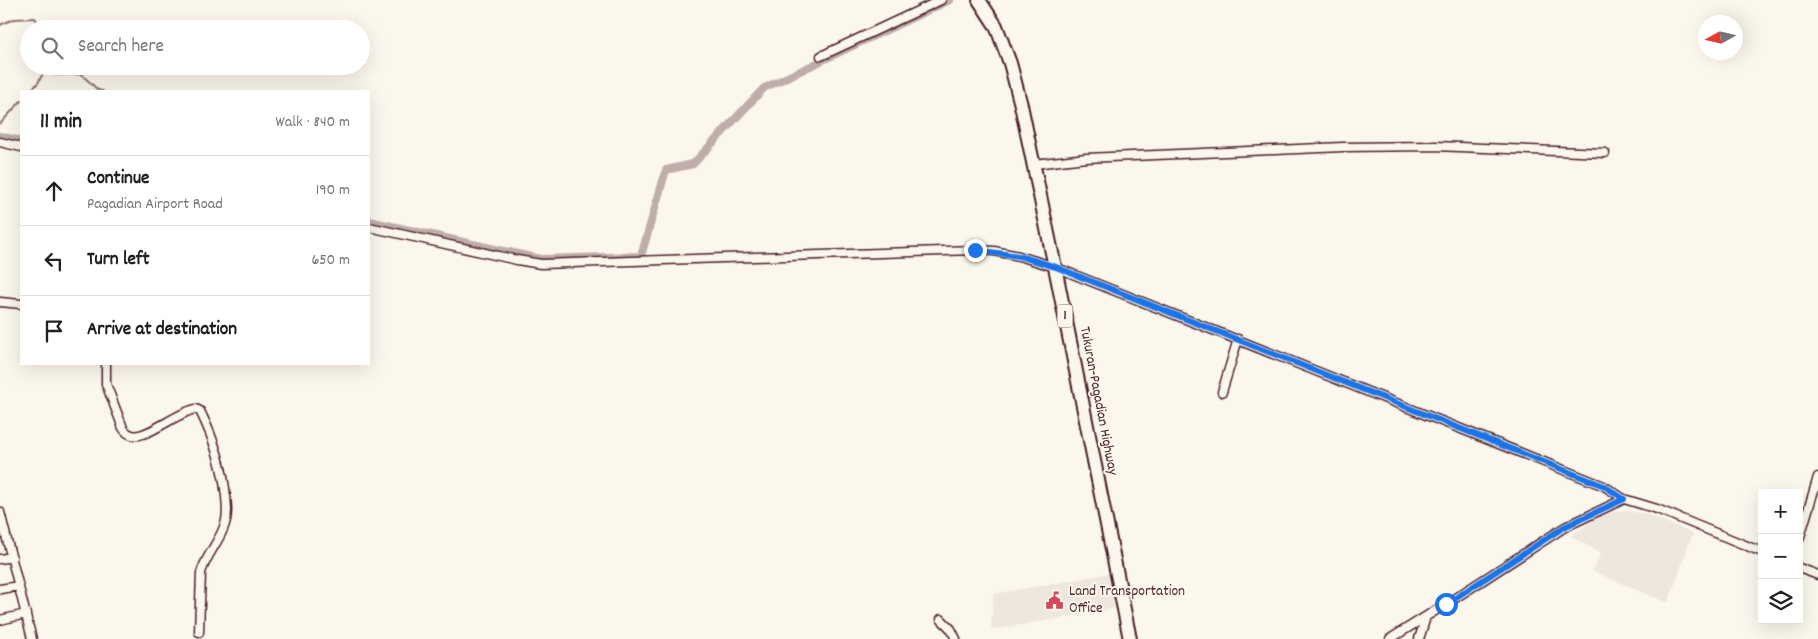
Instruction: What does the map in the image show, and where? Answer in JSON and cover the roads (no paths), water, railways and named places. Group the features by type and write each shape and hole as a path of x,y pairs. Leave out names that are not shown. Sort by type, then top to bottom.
{"highway":[{"name":"Tukuran-Pagadian Highway","path":"979,0 996,26 1010,63 1034,164 1056,267 1107,534 1130,639"}],"street":[{"path":"821,56 941,0"},
{"path":"0,142 20,146"},
{"path":"1034,164 1086,158 1343,147 1435,146 1605,152"},
{"path":"370,227 542,264 975,250 1019,256 1056,267 1238,339 1604,486 1624,499 1658,509 1758,550"},
{"path":"0,302 20,304"},
{"path":"1222,392 1238,339"},
{"path":"106,365 106,384 123,428 127,433 135,436 144,434 196,409 200,412 217,448 221,460 227,512 223,529 203,566 199,632"},
{"path":"1801,534 1818,477"},
{"path":"1390,639 1564,527 1624,499"},
{"path":"0,512 2,532 12,557 32,639"},
{"path":"0,559 12,557"},
{"path":"1803,569 1818,575"},
{"path":"0,589 18,586"},
{"path":"0,620 26,614"},
{"path":"1419,639 1426,617"},
{"path":"942,619 951,629 956,639"}],"waterway":[{"path":"370,221 541,259 641,256 666,170 693,164 764,88 950,0"},
{"path":"0,25 14,19 35,18 36,20"},
{"path":"31,90 42,75"},
{"path":"82,75 98,90"},
{"path":"0,124 20,102"},
{"path":"0,136 20,141"}],"place":[{"name":"Land Transportation Office","path":"1055,601"}]}
